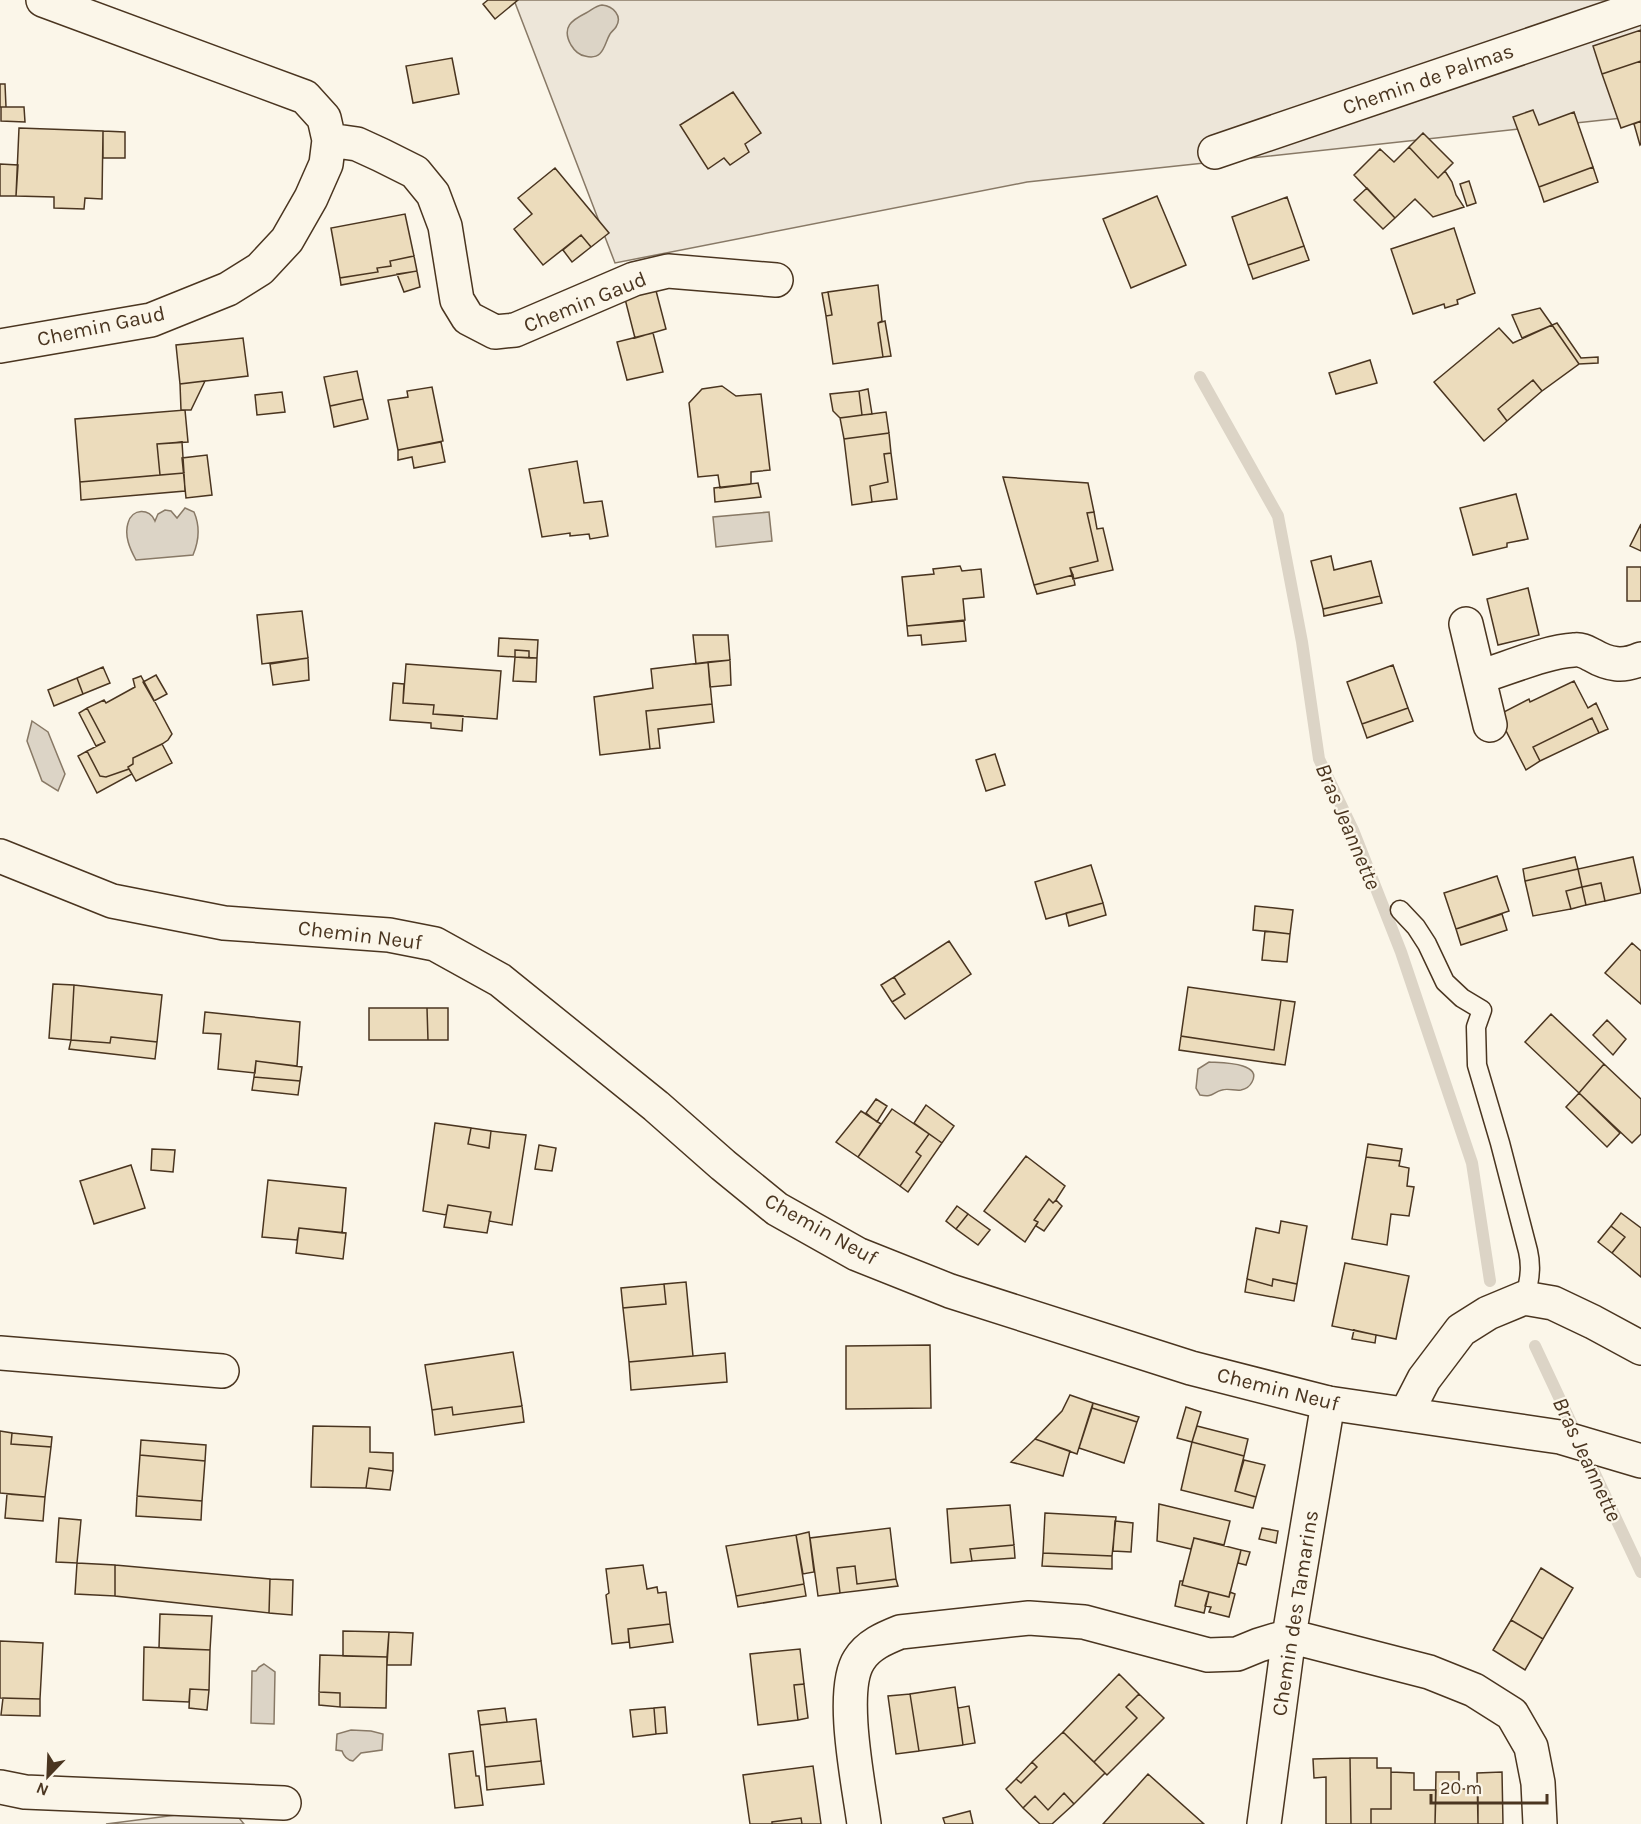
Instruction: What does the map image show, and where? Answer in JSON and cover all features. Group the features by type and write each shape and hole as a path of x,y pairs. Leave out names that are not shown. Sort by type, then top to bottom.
{"street":[{"path":"43,0 305,97 324,118 329,140"},
{"name":"Chemin de Palmas","path":"1215,152 1641,7"},
{"name":"Chemin Gaud","path":"0,346 151,320 228,289 260,269 287,240 311,198 326,164 329,140 357,144 415,172 433,194 445,226 456,300 468,318 495,332 515,330 634,279 668,271 776,280"},
{"path":"1466,624 1490,725"},
{"path":"1479,677 1555,653 1576,649 1609,663 1621,665 1641,659"},
{"name":"Chemin Neuf","path":"0,856 112,901 224,923 389,934 435,944 500,980 656,1106 777,1209 857,1254 950,1291 1191,1368 1328,1403 1560,1437 1641,1461"},
{"path":"1406,1414 1424,1379 1461,1330 1488,1313 1524,1298 1553,1303 1641,1348"},
{"path":"0,1353 222,1371"},
{"name":"Chemin des Tamarins","path":"1264,1824 1289,1636 1328,1403"},
{"path":"864,1824 849,1708 852,1681 858,1661 870,1647 900,1632 1029,1618 1084,1622 1208,1655 1237,1654 1289,1636 1429,1672 1474,1690 1512,1714 1531,1747 1538,1783 1540,1824"},
{"path":"0,1787 26,1792 284,1803"}],"lane":[{"path":"1400,910 1421,936 1445,981 1462,999 1482,1010 1476,1027 1478,1065 1531,1265 1529,1285 1524,1298"}],"shaded area":[{"path":"514,0 1641,0 1641,116 1027,182 615,263"},
{"path":"602,5 616,12 618,23 600,54 591,57 583,55 571,45 568,39 568,29 576,18"},
{"path":"185,508 194,512 198,528 198,539 193,555 136,560 127,538 130,518 137,512 145,512 155,521 158,514 165,510 171,511 177,518"},
{"path":"769,512 772,541 716,547 713,517"},
{"path":"32,721 48,732 65,774 58,791 42,781 27,741"},
{"path":"1209,1062 1230,1063 1246,1067 1254,1075 1252,1082 1241,1090 1224,1089 1210,1095 1200,1095 1196,1088 1198,1069"},
{"path":"264,1664 275,1672 274,1724 251,1723 252,1671 256,1671"},
{"path":"351,1730 383,1734 382,1750 361,1753 353,1761 347,1759 342,1751 336,1750 337,1734"},
{"path":"231,1808 244,1824 106,1824"}],"building":[{"path":"488,0 518,0 495,19 483,4"},
{"path":"1641,30 1641,61 1602,74 1593,46"},
{"path":"452,58 459,94 413,103 406,66"},
{"path":"1641,61 1641,121 1621,128 1602,74"},
{"path":"0,84 5,84 6,107 0,107"},
{"path":"733,92 761,133 745,144 749,152 730,165 724,158 708,169 680,125"},
{"path":"1,107 24,107 25,122 1,121"},
{"path":"1533,110 1539,125 1574,112 1593,167 1539,187 1513,117"},
{"path":"1641,121 1641,144 1640,145 1634,124"},
{"path":"19,128 103,131 102,199 85,198 84,209 54,208 54,197 16,196"},
{"path":"103,131 125,132 125,158 103,158"},
{"path":"1423,133 1453,163 1438,178 1409,147"},
{"path":"1409,147 1438,178 1445,171 1464,207 1433,217 1415,199 1395,218 1354,175 1380,149 1394,162"},
{"path":"0,164 18,165 16,196 0,196"},
{"path":"1593,167 1598,182 1544,202 1539,187"},
{"path":"555,168 609,233 591,247 581,235 543,265 514,229 532,214 518,198"},
{"path":"1469,181 1476,203 1467,206 1460,184"},
{"path":"1367,188 1395,218 1383,229 1354,200"},
{"path":"1157,196 1186,265 1131,288 1103,219"},
{"path":"1287,197 1304,246 1248,265 1232,217"},
{"path":"405,214 414,256 390,261 391,266 377,268 378,272 340,278 331,228"},
{"path":"1454,228 1475,293 1457,300 1458,304 1445,308 1444,304 1413,314 1391,249"},
{"path":"581,235 591,247 572,262 563,250"},
{"path":"1304,246 1309,260 1253,279 1248,265"},
{"path":"414,256 417,271 341,285 340,278 378,272 377,268 391,266 390,261"},
{"path":"417,271 420,287 404,292 397,274"},
{"path":"654,283 666,329 635,338 624,295"},
{"path":"878,285 882,321 878,323 883,357 833,364 826,316 832,315 828,292"},
{"path":"828,292 832,315 826,316 822,293"},
{"path":"1540,308 1552,325 1522,338 1512,315"},
{"path":"885,321 891,356 883,357 878,323"},
{"path":"1557,323 1581,358 1598,357 1598,363 1579,364 1552,325"},
{"path":"1552,325 1579,364 1542,391 1533,380 1498,409 1507,421 1484,441 1434,382 1499,328 1513,343"},
{"path":"653,333 663,372 627,380 617,342"},
{"path":"243,338 248,376 180,384 176,345"},
{"path":"1370,360 1377,383 1336,394 1329,373"},
{"path":"357,371 363,399 330,406 324,377"},
{"path":"1533,380 1542,391 1507,421 1498,409"},
{"path":"205,381 191,410 181,410 180,384"},
{"path":"722,386 736,396 761,394 770,470 751,472 751,484 720,488 718,475 698,477 689,403 702,389"},
{"path":"432,387 443,441 398,450 388,400 408,397 407,391"},
{"path":"868,389 872,414 862,415 859,391"},
{"path":"859,391 862,415 840,418 833,411 830,394"},
{"path":"282,392 285,412 257,415 255,395"},
{"path":"363,399 368,419 334,427 330,406"},
{"path":"185,410 188,442 157,444 160,475 80,482 75,419"},
{"path":"886,412 889,433 844,439 840,418"},
{"path":"889,433 891,453 884,454 888,482 870,486 872,502 852,505 844,439"},
{"path":"182,442 184,473 160,475 157,444"},
{"path":"441,442 445,462 414,468 412,457 398,460 398,450"},
{"path":"891,453 897,499 872,502 870,486 888,482 884,454"},
{"path":"207,455 212,495 186,498 182,458"},
{"path":"577,461 584,503 602,501 608,536 590,539 589,534 570,536 570,533 542,537 529,469"},
{"path":"184,473 185,491 81,500 80,482"},
{"path":"1003,477 1088,483 1094,512 1087,513 1098,561 1070,568 1073,575 1034,585"},
{"path":"758,483 761,497 715,502 714,488"},
{"path":"1516,494 1528,539 1507,543 1507,547 1473,555 1460,508"},
{"path":"1094,512 1097,529 1103,528 1113,570 1073,579 1070,568 1098,561 1087,513"},
{"path":"1641,524 1641,551 1630,546"},
{"path":"1331,556 1334,570 1371,561 1380,596 1323,609 1311,561"},
{"path":"960,566 962,571 981,569 984,597 963,599 965,620 907,626 902,577 934,574 933,569"},
{"path":"1627,567 1641,567 1641,601 1627,601"},
{"path":"1073,575 1075,585 1037,594 1034,585"},
{"path":"1528,588 1539,635 1498,645 1487,599"},
{"path":"1380,596 1382,603 1324,616 1323,609"},
{"path":"302,611 308,658 262,664 257,615"},
{"path":"964,621 966,641 922,645 921,635 908,636 907,626"},
{"path":"693,635 728,635 730,660 696,664"},
{"path":"499,638 538,640 537,658 529,658 529,651 515,650 515,657 498,656"},
{"path":"515,650 529,651 529,658 515,657"},
{"path":"515,657 537,658 536,682 513,681"},
{"path":"308,658 309,680 273,685 270,664"},
{"path":"730,660 731,685 710,687 708,662"},
{"path":"708,662 712,704 646,711 650,749 600,755 594,697 653,688 651,669"},
{"path":"406,664 501,671 497,719 433,714 434,705 403,703"},
{"path":"1393,665 1408,708 1362,724 1347,682"},
{"path":"103,667 110,683 83,694 77,678"},
{"path":"156,675 167,694 154,701 143,682"},
{"path":"141,676 172,734 162,744 133,758 133,764 128,767 129,769 106,777 100,776 87,751 105,742 87,708 104,700 106,703 135,687 133,679"},
{"path":"77,678 83,694 54,706 48,690"},
{"path":"1574,681 1588,708 1596,703 1608,729 1599,733 1592,718 1533,747 1540,761 1526,770 1498,715 1529,699 1530,702"},
{"path":"393,683 404,684 403,703 434,705 433,714 463,716 462,731 431,728 431,723 390,720"},
{"path":"712,704 714,722 658,729 660,748 650,749 646,711"},
{"path":"87,708 105,742 96,746 79,713"},
{"path":"1408,708 1413,721 1367,738 1362,724"},
{"path":"1592,718 1599,733 1540,761 1533,747"},
{"path":"162,744 172,763 136,781 128,767 133,764 133,758"},
{"path":"87,751 100,776 106,777 129,769 132,774 97,793 78,756"},
{"path":"995,754 1005,785 986,791 976,760"},
{"path":"1575,857 1578,869 1525,881 1523,869"},
{"path":"1633,857 1641,893 1605,901 1601,883 1582,887 1578,869"},
{"path":"1091,865 1103,903 1046,919 1035,882"},
{"path":"1578,869 1582,887 1566,891 1571,909 1533,916 1525,881"},
{"path":"1497,876 1509,911 1456,929 1444,893"},
{"path":"1601,883 1605,901 1586,905 1582,887"},
{"path":"1582,887 1586,905 1571,909 1566,891"},
{"path":"1103,903 1106,915 1069,926 1066,913"},
{"path":"1255,906 1293,910 1290,934 1253,930"},
{"path":"1502,914 1507,930 1461,945 1456,929"},
{"path":"1265,931 1290,934 1287,962 1262,960"},
{"path":"949,941 971,974 905,1019 892,1002 905,994 894,977"},
{"path":"1632,943 1641,951 1641,1004 1605,973"},
{"path":"894,977 905,994 892,1002 881,985"},
{"path":"53,984 74,985 71,1040 49,1038"},
{"path":"74,985 162,995 157,1042 111,1037 110,1043 71,1040"},
{"path":"1188,987 1281,1000 1274,1050 1181,1036"},
{"path":"1281,1000 1295,1002 1285,1065 1179,1050 1181,1036 1274,1050"},
{"path":"369,1008 427,1008 428,1040 369,1040"},
{"path":"427,1008 448,1008 448,1040 428,1040"},
{"path":"205,1012 300,1022 297,1066 256,1061 255,1073 218,1069 221,1034 203,1033"},
{"path":"1551,1014 1604,1064 1579,1093 1525,1042"},
{"path":"1607,1020 1626,1039 1613,1055 1593,1035"},
{"path":"111,1037 157,1042 155,1059 69,1049 71,1040 110,1043"},
{"path":"256,1061 302,1067 300,1081 254,1077"},
{"path":"1604,1064 1641,1099 1641,1134 1632,1143 1579,1093"},
{"path":"254,1077 300,1081 298,1095 252,1090"},
{"path":"1579,1093 1620,1133 1607,1147 1566,1107"},
{"path":"876,1099 887,1106 877,1122 866,1113"},
{"path":"926,1105 954,1126 942,1143 914,1123"},
{"path":"892,1109 929,1134 916,1152 921,1156 900,1186 858,1157"},
{"path":"861,1111 881,1124 858,1157 836,1142"},
{"path":"435,1123 471,1128 468,1144 489,1148 491,1131 526,1135 512,1225 489,1221 491,1212 448,1205 446,1215 423,1211"},
{"path":"471,1128 491,1131 489,1148 468,1144"},
{"path":"929,1134 942,1143 908,1192 900,1186 921,1156 916,1152"},
{"path":"1368,1144 1402,1149 1400,1161 1366,1157"},
{"path":"539,1145 556,1148 552,1171 535,1169"},
{"path":"152,1149 175,1150 173,1172 151,1170"},
{"path":"1026,1156 1065,1186 1053,1203 1049,1199 1034,1220 1038,1222 1025,1242 984,1211"},
{"path":"1366,1157 1400,1161 1399,1166 1409,1168 1407,1186 1414,1187 1409,1216 1391,1214 1387,1245 1352,1239"},
{"path":"131,1165 145,1208 94,1224 80,1181"},
{"path":"268,1180 346,1188 342,1233 299,1228 297,1240 262,1237"},
{"path":"1049,1199 1053,1203 1056,1200 1062,1206 1044,1231 1036,1226 1038,1222 1034,1220"},
{"path":"448,1205 491,1212 487,1233 444,1227"},
{"path":"957,1206 968,1214 956,1229 946,1221"},
{"path":"1621,1213 1641,1228 1641,1277 1612,1253 1625,1237 1611,1226"},
{"path":"968,1214 990,1230 978,1245 956,1229"},
{"path":"1281,1221 1307,1226 1297,1284 1273,1279 1272,1286 1247,1279 1256,1228 1279,1233"},
{"path":"1611,1226 1625,1237 1612,1253 1598,1242"},
{"path":"299,1228 346,1233 343,1259 296,1253"},
{"path":"1345,1263 1409,1276 1396,1339 1332,1326"},
{"path":"1247,1279 1272,1286 1273,1279 1297,1284 1294,1301 1245,1292"},
{"path":"686,1282 693,1356 629,1362 623,1308 666,1304 664,1284"},
{"path":"664,1284 666,1304 623,1308 621,1288"},
{"path":"1354,1330 1376,1335 1375,1343 1352,1339"},
{"path":"930,1345 931,1408 846,1409 846,1346"},
{"path":"513,1352 522,1406 453,1415 452,1407 432,1410 425,1365"},
{"path":"725,1353 727,1382 631,1390 629,1362"},
{"path":"1070,1395 1093,1403 1077,1454 1035,1439 1062,1411"},
{"path":"1093,1403 1139,1417 1137,1422 1092,1408"},
{"path":"522,1406 524,1422 435,1435 432,1410 452,1407 453,1415"},
{"path":"1186,1407 1201,1412 1192,1442 1177,1438"},
{"path":"1092,1408 1137,1422 1124,1463 1079,1448"},
{"path":"313,1426 370,1427 370,1452 393,1453 393,1471 369,1468 366,1488 311,1487"},
{"path":"1197,1426 1248,1439 1244,1456 1192,1442"},
{"path":"0,1431 12,1433 11,1444 51,1447 45,1497 0,1493"},
{"path":"12,1433 52,1437 51,1447 11,1444"},
{"path":"1035,1439 1070,1451 1063,1476 1011,1462"},
{"path":"141,1440 206,1445 205,1461 140,1455"},
{"path":"1192,1442 1244,1456 1235,1491 1256,1497 1253,1508 1181,1490"},
{"path":"140,1455 205,1461 202,1501 137,1496"},
{"path":"1244,1460 1265,1465 1256,1497 1235,1491"},
{"path":"369,1468 393,1471 390,1490 366,1488"},
{"path":"7,1494 45,1497 43,1521 5,1518"},
{"path":"137,1496 202,1501 201,1520 136,1516"},
{"path":"1159,1504 1230,1521 1224,1545 1194,1538 1191,1549 1157,1541"},
{"path":"1010,1505 1014,1545 970,1549 972,1561 951,1563 947,1509"},
{"path":"1045,1513 1116,1517 1112,1556 1043,1553"},
{"path":"59,1518 81,1520 77,1563 56,1562"},
{"path":"1115,1521 1133,1523 1131,1552 1113,1551"},
{"path":"890,1528 896,1579 857,1584 855,1566 837,1568 840,1593 818,1596 810,1538"},
{"path":"1262,1528 1278,1531 1276,1543 1259,1539"},
{"path":"809,1532 814,1572 803,1574 796,1535"},
{"path":"796,1535 804,1584 736,1596 726,1546"},
{"path":"1194,1538 1241,1550 1229,1597 1182,1585"},
{"path":"1014,1545 1015,1558 972,1561 970,1549"},
{"path":"1241,1550 1250,1552 1246,1565 1238,1563"},
{"path":"1043,1553 1112,1556 1112,1569 1042,1566"},
{"path":"77,1563 115,1565 115,1596 75,1594"},
{"path":"115,1565 270,1579 269,1613 115,1596"},
{"path":"643,1565 647,1589 657,1587 658,1593 666,1592 670,1624 628,1629 629,1642 612,1644 606,1595 609,1593 606,1569"},
{"path":"855,1566 857,1584 896,1579 898,1586 840,1593 837,1568"},
{"path":"1541,1568 1573,1588 1543,1639 1511,1620"},
{"path":"270,1579 293,1580 292,1615 269,1613"},
{"path":"1180,1581 1183,1581 1182,1585 1209,1592 1204,1613 1175,1606"},
{"path":"804,1584 806,1596 738,1607 736,1596"},
{"path":"1209,1592 1229,1597 1230,1592 1235,1594 1229,1617 1209,1612 1211,1607 1205,1606"},
{"path":"160,1614 212,1616 210,1650 159,1648"},
{"path":"1511,1620 1543,1639 1525,1670 1493,1650"},
{"path":"670,1624 673,1642 630,1648 628,1629"},
{"path":"343,1631 389,1632 387,1657 343,1656"},
{"path":"389,1632 413,1633 411,1665 387,1665"},
{"path":"0,1641 43,1643 40,1699 0,1698"},
{"path":"144,1647 210,1650 209,1690 190,1689 189,1702 143,1700"},
{"path":"800,1649 804,1684 794,1685 798,1720 758,1725 750,1654"},
{"path":"320,1655 387,1657 386,1708 340,1707 340,1693 319,1692"},
{"path":"1119,1674 1139,1694 1126,1707 1137,1718 1094,1762 1063,1732"},
{"path":"804,1684 808,1718 798,1720 794,1685"},
{"path":"955,1687 963,1745 919,1751 910,1694"},
{"path":"190,1689 209,1690 207,1710 189,1708"},
{"path":"319,1692 340,1693 340,1707 319,1705"},
{"path":"910,1694 919,1751 896,1754 888,1696"},
{"path":"1139,1694 1164,1718 1107,1775 1094,1762 1137,1718 1126,1707"},
{"path":"3,1698 40,1699 40,1716 1,1715"},
{"path":"969,1706 975,1743 963,1745 958,1708"},
{"path":"665,1707 667,1733 656,1734 654,1708"},
{"path":"505,1708 507,1722 480,1725 478,1711"},
{"path":"654,1708 656,1734 633,1737 630,1710"},
{"path":"536,1719 541,1761 485,1767 480,1725"},
{"path":"1063,1732 1105,1773 1074,1804 1064,1793 1048,1810 1035,1796 1023,1808 1006,1789 1016,1779 1021,1783 1037,1767 1032,1762"},
{"path":"473,1751 483,1805 455,1808 449,1754"},
{"path":"1350,1758 1351,1824 1326,1824 1326,1777 1314,1778 1313,1759"},
{"path":"1350,1758 1377,1758 1377,1768 1391,1768 1391,1809 1371,1809 1371,1824 1351,1824"},
{"path":"541,1761 544,1784 487,1790 485,1767"},
{"path":"1032,1762 1037,1767 1021,1783 1016,1779"},
{"path":"813,1766 821,1824 802,1824 801,1818 772,1822 772,1824 750,1824 743,1775"},
{"path":"1391,1772 1414,1773 1414,1790 1436,1790 1435,1824 1371,1824 1371,1809 1391,1809"},
{"path":"1436,1772 1459,1772 1459,1789 1478,1789 1478,1824 1435,1824"},
{"path":"1502,1772 1503,1824 1478,1824 1477,1773"},
{"path":"1148,1774 1204,1824 1103,1824"},
{"path":"1064,1793 1074,1804 1052,1824 1040,1824 1023,1808 1035,1796 1048,1810"},
{"path":"970,1811 973,1824 945,1824 943,1818"},
{"path":"801,1818 802,1824 772,1824 772,1822"}],"waterway":[{"name":"Bras Jeannette","path":"1200,377 1278,516 1302,642 1319,759 1353,830 1401,952 1472,1163 1490,1281"},
{"name":"Bras Jeannette","path":"1535,1346 1641,1572"}]}
